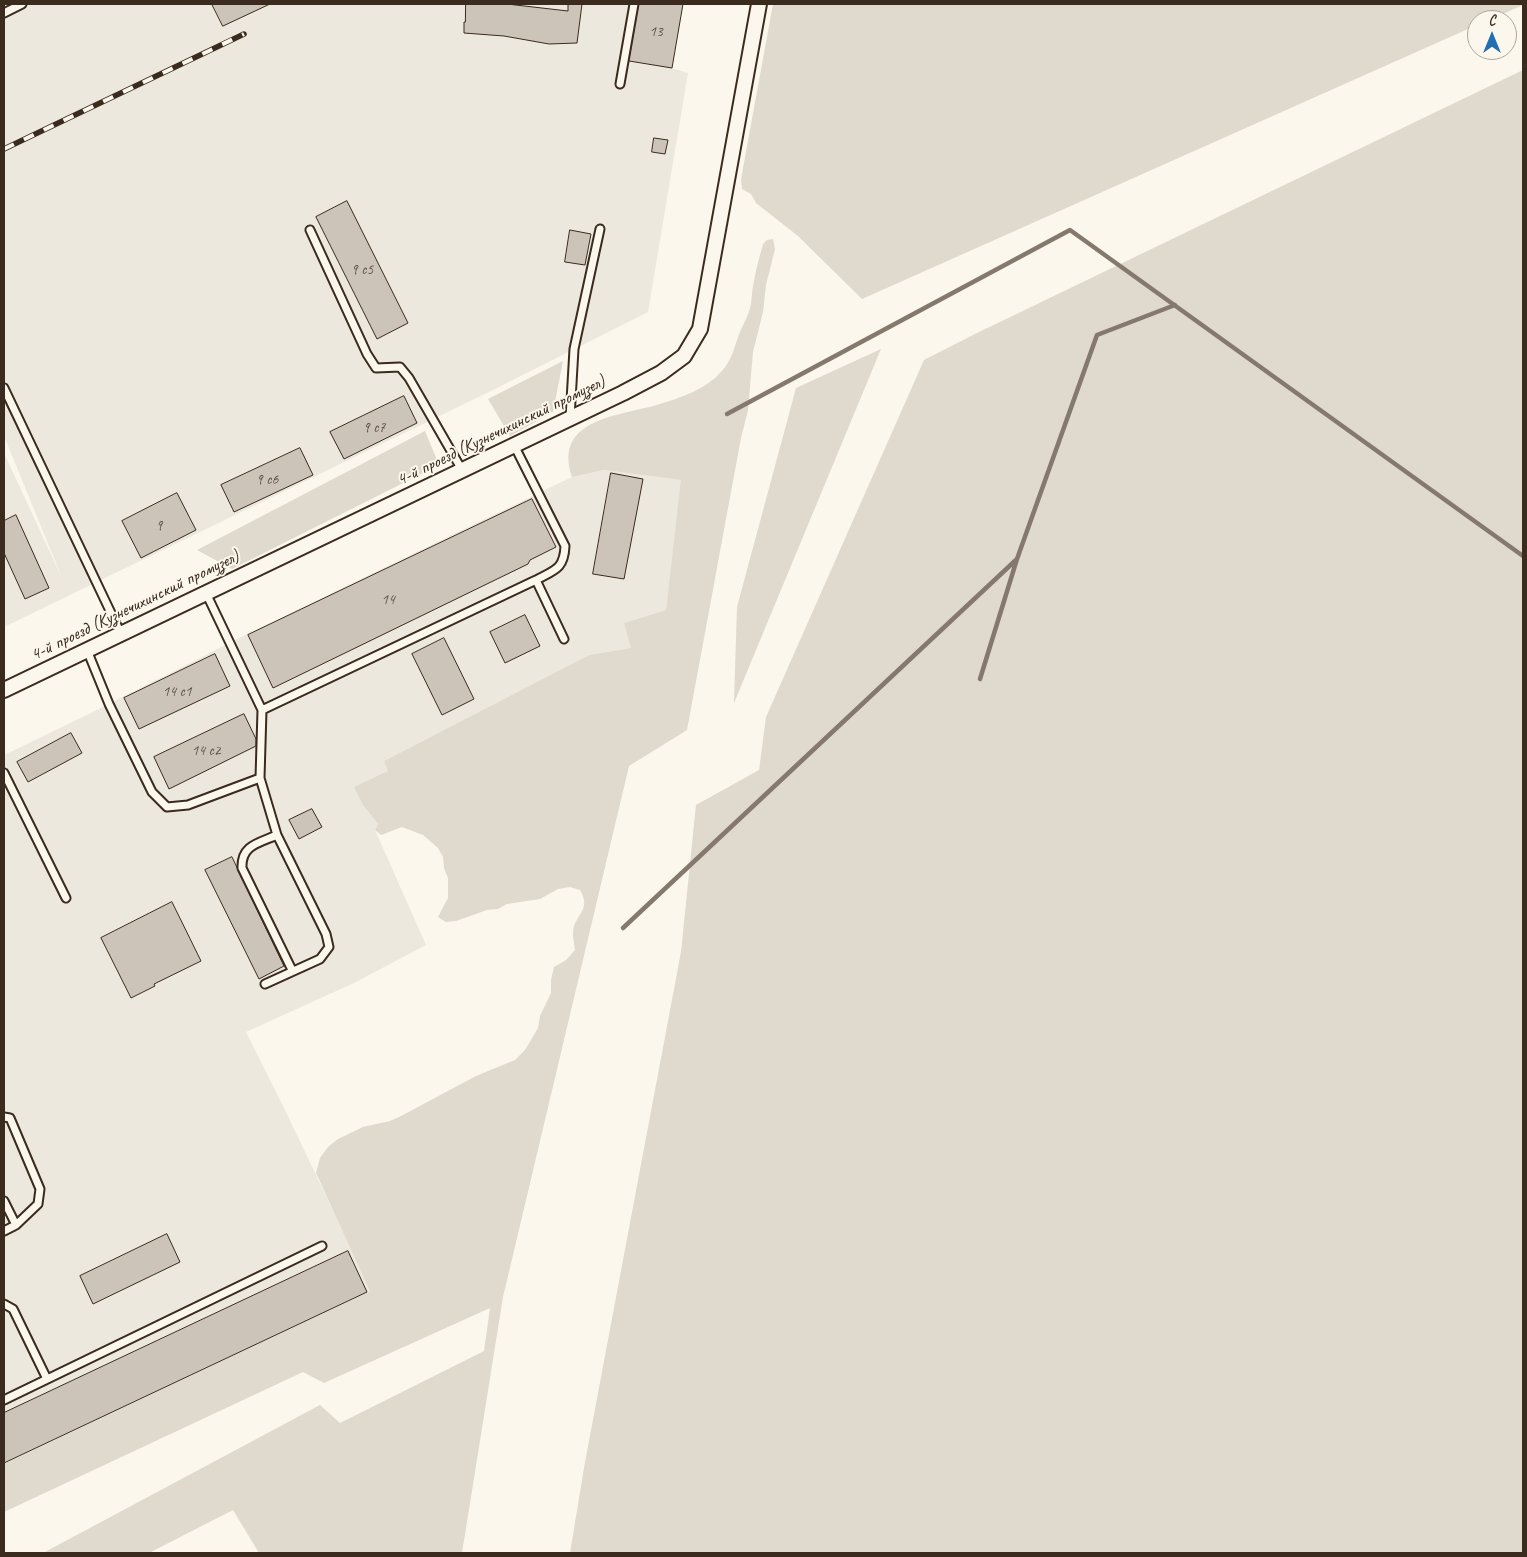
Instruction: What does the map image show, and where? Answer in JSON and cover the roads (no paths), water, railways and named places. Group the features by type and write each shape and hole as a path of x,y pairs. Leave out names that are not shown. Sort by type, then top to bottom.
{"street":[{"name":"4-й проезд (Кузнечихинский промузел)","path":"4,690 570,418 661,373 684,356 700,329 759,4"}],"lane":[{"path":"4,13 22,4"},
{"path":"620,84 634,4"},
{"path":"570,418 574,349 600,229"},
{"path":"310,230 367,354 376,368 400,367 409,378 462,470"},
{"path":"4,388 121,634"},
{"path":"262,710 560,568 564,558 565,546 514,445"},
{"path":"536,580 564,639"},
{"path":"206,593 262,710 260,778 277,835 326,934 329,947 320,958 265,984"},
{"path":"87,650 109,704 152,792 167,807 188,806 260,778"},
{"path":"4,773 66,898"},
{"path":"277,835 247,848 242,858 242,868 292,970"},
{"path":"4,1117 10,1118 40,1189 38,1204 16,1225 4,1231"},
{"path":"4,1201 16,1225"},
{"path":"4,1400 322,1246"},
{"path":"4,1304 13,1309 47,1379"}],"waterway":[{"path":"727,414 1070,230 1523,556"},
{"path":"980,679 1017,559 1097,335 1175,305"},
{"path":"623,928 1017,559"}],"railway":[{"path":"4,149 244,34"}]}
